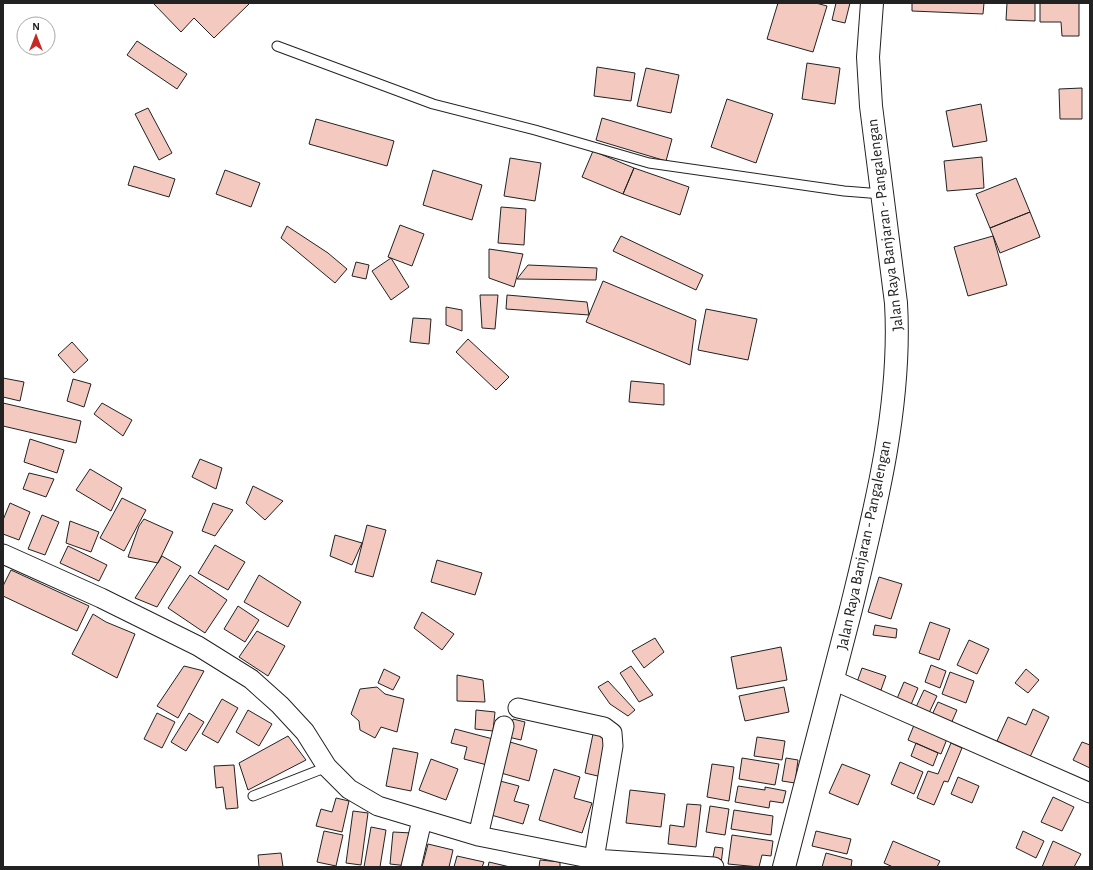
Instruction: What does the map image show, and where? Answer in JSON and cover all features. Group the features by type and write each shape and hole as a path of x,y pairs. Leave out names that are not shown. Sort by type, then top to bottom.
{"main road":[{"name":"Jalan Raya Banjaran - Pangalengan","path":"784,867 833,680 879,487 895,384 898,334 870,106 868,57 872,3"}],"street":[{"path":"3,554 101,598 198,646 251,679 280,705 305,732 326,767 349,789 378,806 478,836 594,859 714,867"},
{"path":"833,680 1090,793"},
{"path":"518,708 604,727 612,733 613,746 594,859"},
{"path":"478,836 504,726"},
{"path":"411,867 422,820"}],"lane":[{"path":"277,46 433,104 535,130 649,163 837,190 882,194"},
{"path":"253,796 326,767"}],"building":[{"path":"153,3 249,4 214,38 194,18 181,32"},
{"path":"778,3 816,3 827,6 813,52 767,39"},
{"path":"836,3 850,3 845,23 832,20"},
{"path":"912,3 984,3 983,14 912,11"},
{"path":"1007,3 1035,3 1035,21 1006,20"},
{"path":"1040,3 1079,3 1079,36 1062,36 1061,22 1040,22"},
{"path":"137,41 187,74 177,89 127,55"},
{"path":"807,63 840,68 835,104 802,99"},
{"path":"597,67 635,73 631,101 594,96"},
{"path":"646,68 679,75 671,113 637,106"},
{"path":"1082,88 1082,119 1060,119 1059,89"},
{"path":"727,99 773,114 756,163 711,147"},
{"path":"981,104 987,141 953,147 946,111"},
{"path":"148,108 172,153 159,160 135,114"},
{"path":"602,118 672,139 666,161 596,140"},
{"path":"316,119 394,141 387,166 309,144"},
{"path":"593,151 634,168 623,194 582,177"},
{"path":"982,157 984,188 947,191 944,161"},
{"path":"510,158 541,163 535,201 504,196"},
{"path":"134,166 175,179 169,197 128,185"},
{"path":"634,168 689,187 680,215 623,194"},
{"path":"225,170 260,183 251,207 216,194"},
{"path":"433,170 482,185 472,220 423,205"},
{"path":"1016,178 1030,212 990,228 976,194"},
{"path":"501,207 526,209 524,245 498,243"},
{"path":"1030,212 1040,237 1000,253 990,228"},
{"path":"400,225 424,234 412,266 388,257"},
{"path":"287,226 328,253 347,269 335,283 281,238"},
{"path":"621,236 703,275 696,290 613,251"},
{"path":"993,236 1007,285 968,296 954,247"},
{"path":"489,249 523,254 514,287 489,278"},
{"path":"391,258 409,287 391,300 372,271"},
{"path":"356,262 369,265 366,279 352,276"},
{"path":"528,265 597,268 596,280 517,279"},
{"path":"603,281 696,320 690,365 586,322"},
{"path":"480,295 498,295 495,329 482,328"},
{"path":"507,295 587,302 589,315 506,309"},
{"path":"446,307 462,310 462,331 446,325"},
{"path":"706,309 757,319 748,360 698,350"},
{"path":"413,318 431,319 429,344 410,342"},
{"path":"468,339 509,377 496,390 456,352"},
{"path":"72,342 88,360 74,373 58,355"},
{"path":"3,378 24,382 20,401 3,397"},
{"path":"73,379 91,384 84,407 67,401"},
{"path":"631,381 664,384 664,405 629,402"},
{"path":"3,403 81,421 76,443 3,426"},
{"path":"102,403 132,420 123,436 94,414"},
{"path":"30,439 64,450 57,473 24,462"},
{"path":"200,459 222,468 216,489 192,477"},
{"path":"90,469 122,488 111,511 76,490"},
{"path":"29,473 54,479 46,497 23,489"},
{"path":"253,486 283,501 265,520 246,503"},
{"path":"122,498 146,510 124,551 100,538"},
{"path":"10,503 30,512 19,540 3,534 3,520"},
{"path":"213,503 233,510 215,536 202,531"},
{"path":"42,515 59,522 45,555 28,549"},
{"path":"144,519 173,532 158,563 128,557 139,526"},
{"path":"70,521 99,532 91,552 66,543"},
{"path":"367,525 386,530 373,577 355,572"},
{"path":"335,535 362,543 352,565 330,556"},
{"path":"215,545 245,562 228,590 198,573"},
{"path":"68,546 107,565 99,581 60,563"},
{"path":"162,556 181,567 157,607 135,598"},
{"path":"437,560 482,573 475,595 431,582"},
{"path":"11,570 89,606 77,631 3,596 3,586"},
{"path":"190,575 227,600 205,633 168,608"},
{"path":"259,575 301,602 288,627 244,602"},
{"path":"879,577 902,584 891,619 868,612"},
{"path":"238,606 259,620 245,642 224,629"},
{"path":"422,612 454,634 442,650 414,628"},
{"path":"93,614 106,622 135,634 117,678 72,654"},
{"path":"930,622 950,629 939,660 919,653"},
{"path":"875,625 897,629 896,638 873,635"},
{"path":"257,631 285,646 268,676 239,657"},
{"path":"655,638 664,652 644,668 632,651"},
{"path":"969,640 989,649 977,674 957,665"},
{"path":"781,647 787,680 737,689 731,657"},
{"path":"931,665 946,671 940,688 925,682"},
{"path":"184,666 204,671 178,718 157,706"},
{"path":"631,666 653,695 639,702 620,673"},
{"path":"862,668 886,676 881,690 857,682"},
{"path":"384,669 400,677 393,690 378,683"},
{"path":"1026,669 1039,680 1028,693 1015,683"},
{"path":"950,672 974,681 966,703 942,694"},
{"path":"457,675 483,680 485,702 457,701"},
{"path":"608,681 635,710 628,716 610,704 598,687"},
{"path":"904,682 918,688 910,707 896,701"},
{"path":"377,687 385,694 404,699 397,732 381,727 375,738 360,730 359,721 351,714 360,689"},
{"path":"784,687 789,712 745,721 739,696"},
{"path":"924,690 937,696 929,713 916,707"},
{"path":"222,699 238,708 218,743 202,734"},
{"path":"938,702 957,710 950,726 931,717"},
{"path":"1033,709 1049,717 1030,757 997,741 1008,717 1026,725"},
{"path":"248,710 272,724 259,746 236,732"},
{"path":"476,710 495,712 493,731 475,729"},
{"path":"157,713 175,722 162,748 144,739"},
{"path":"189,713 204,722 186,751 171,742"},
{"path":"513,719 525,722 521,740 508,737"},
{"path":"914,725 947,739 941,754 908,740"},
{"path":"455,729 493,739 487,765 464,759 467,747 451,743"},
{"path":"593,734 611,738 602,777 585,773"},
{"path":"288,736 306,760 248,790 239,763"},
{"path":"757,737 785,741 782,760 754,756"},
{"path":"510,742 537,750 529,781 501,773"},
{"path":"1082,742 1090,745 1090,768 1073,760"},
{"path":"916,743 938,753 933,766 911,756"},
{"path":"951,743 962,748 948,782 944,781 934,805 917,798 928,771 938,774"},
{"path":"393,748 418,753 411,791 386,786"},
{"path":"742,758 779,764 775,785 739,779"},
{"path":"786,758 798,760 795,783 782,781"},
{"path":"431,759 458,769 446,800 419,790"},
{"path":"900,762 923,772 914,794 891,784"},
{"path":"712,764 734,767 729,801 707,797"},
{"path":"842,764 870,775 858,805 829,793"},
{"path":"234,765 238,808 226,809 223,787 216,788 214,766"},
{"path":"554,769 580,777 574,798 592,803 582,833 539,820"},
{"path":"958,777 979,786 972,803 951,794"},
{"path":"500,781 519,786 514,801 529,805 523,824 491,815"},
{"path":"738,786 765,790 765,787 786,791 783,803 770,801 769,808 735,802"},
{"path":"630,790 665,794 661,827 626,823"},
{"path":"1053,797 1074,807 1062,831 1041,822"},
{"path":"336,798 349,801 342,832 316,826 321,809 332,812"},
{"path":"687,804 701,805 696,847 668,844 670,825 684,827"},
{"path":"710,806 729,809 725,835 706,832"},
{"path":"734,810 773,816 771,835 731,829"},
{"path":"353,811 368,813 361,865 346,863"},
{"path":"371,827 386,830 380,867 364,867"},
{"path":"324,831 343,835 336,866 317,862"},
{"path":"816,831 851,839 847,854 812,846"},
{"path":"1023,831 1044,841 1036,858 1016,848"},
{"path":"393,832 412,833 408,866 390,864"},
{"path":"732,835 773,841 771,856 762,855 759,867 728,864"},
{"path":"893,841 940,861 937,867 893,867 884,863"},
{"path":"1053,841 1081,854 1074,867 1042,867"},
{"path":"428,844 453,850 449,867 422,867"},
{"path":"715,847 723,848 721,864 712,862"},
{"path":"281,853 283,867 259,867 258,855"},
{"path":"826,853 852,860 851,867 822,867"},
{"path":"457,856 484,862 482,867 454,867"},
{"path":"540,860 560,862 560,867 539,867"},
{"path":"489,862 510,867 488,867"}]}
